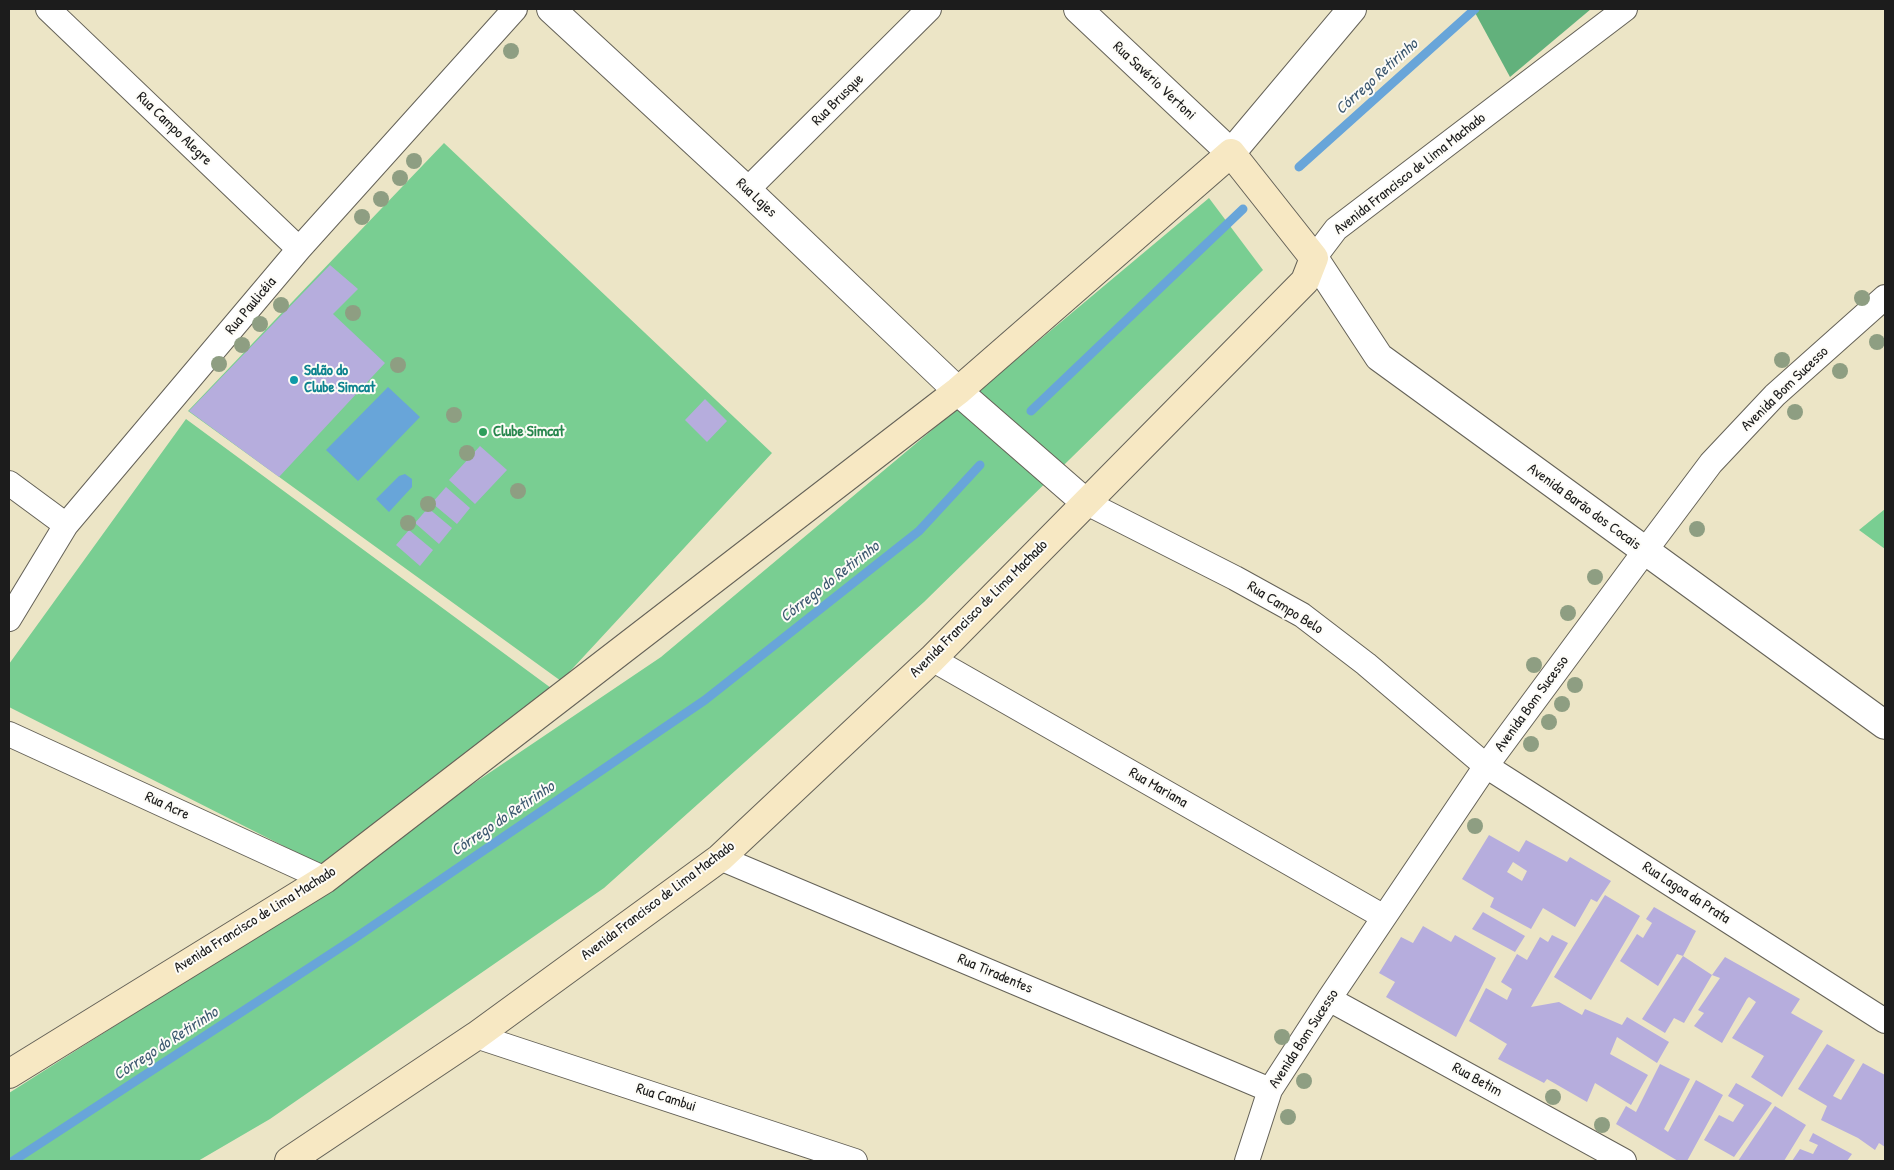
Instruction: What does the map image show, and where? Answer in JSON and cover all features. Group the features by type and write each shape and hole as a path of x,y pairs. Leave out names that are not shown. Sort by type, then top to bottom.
{"main road":[{"path":"1231,153 1314,258"},
{"name":"Avenida Francisco de Lima Machado","path":"12,1069 325,879 958,391 1231,153"},
{"name":"Avenida Francisco de Lima Machado","path":"289,1161 476,1036 720,858 932,659 1305,281 1314,258"}],"street":[{"name":"Rua Campo Alegre","path":"48,9 300,249"},
{"name":"Rua Paulicéia","path":"9,619 66,526 300,249 515,9"},
{"name":"Rua Lajes","path":"551,9 747,190 958,391 1085,502"},
{"name":"Rua Brusque","path":"747,190 929,9"},
{"name":"Rua Savério Vertoni","path":"1078,9 1231,153"},
{"name":"Avenida Francisco de Lima Machado","path":"1231,153 1352,9"},
{"name":"Avenida Francisco de Lima Machado","path":"1314,258 1336,229 1625,9"},
{"name":"Avenida Barão dos Cocais","path":"1314,258 1380,357 1885,725"},
{"name":"Avenida Bom Sucesso","path":"1247,1161 1270,1090 1486,766 1711,463 1775,395 1885,297"},
{"path":"9,483 66,526"},
{"name":"Rua Campo Belo","path":"1085,502 1235,578 1302,616 1366,664 1486,766"},
{"name":"Rua Mariana","path":"932,659 1384,917"},
{"name":"Rua Acre","path":"9,734 325,879"},
{"name":"Rua Lagoa da Prata","path":"1486,766 1885,1021"},
{"name":"Rua Tiradentes","path":"720,858 1270,1090"},
{"name":"Rua Betim","path":"1329,999 1624,1161"},
{"name":"Rua Cambui","path":"476,1036 855,1161"}],"green space":[{"path":"1473,9 1591,9 1510,77"},
{"name":"Clube Simcat","path":"444,143 772,453 561,681 188,411"},
{"path":"1209,198 1263,270 924,602 604,888 270,1119 198,1161 9,1161 9,1093 255,937 458,794 661,657"},
{"path":"186,419 551,688 325,867 9,707 9,664"},
{"path":"1885,509 1885,549 1859,530"}],"water":[{"path":"388,387 420,417 358,481 326,450"},
{"path":"405,474 412,479 412,487 389,512 376,499 399,476"}],"building":[{"name":"Salão do Clube Simcat","path":"330,265 358,289 333,314 385,363 279,477 189,411"},
{"path":"705,399 727,421 707,442 685,420"},
{"path":"480,446 507,470 475,504 449,480"},
{"path":"446,487 470,508 457,524 432,503"},
{"path":"428,508 452,528 439,544 415,523"},
{"path":"409,530 433,550 420,566 396,545"},
{"path":"1489,835 1519,852 1526,840 1567,862 1570,857 1611,881 1597,902 1591,899 1575,927 1543,908 1531,929 1490,907 1494,898 1462,879","holes":["1513,862 1527,871 1522,881 1507,872"]},
{"path":"1605,895 1640,916 1591,1000 1554,977"},
{"path":"1654,907 1696,931 1683,956 1677,954 1658,986 1620,961 1637,934 1643,938 1652,923 1646,919"},
{"path":"1483,912 1525,936 1515,952 1472,929"},
{"path":"1423,926 1451,942 1455,935 1496,958 1456,1037 1386,997 1395,982 1379,973 1401,937 1413,943"},
{"path":"1552,935 1568,943 1531,1007 1559,1002 1582,1015 1585,1009 1622,1025 1627,1017 1669,1042 1657,1063 1617,1037 1610,1054 1648,1075 1631,1105 1595,1083 1587,1102 1547,1079 1544,1083 1498,1059 1507,1044 1469,1021 1486,988 1507,1000 1512,989 1501,982 1517,954 1527,960 1540,937 1548,942"},
{"path":"1683,956 1712,975 1684,1023 1674,1018 1665,1033 1642,1019"},
{"path":"1725,957 1800,999 1791,1013 1823,1031 1782,1097 1751,1077 1764,1056 1732,1038 1756,1002 1749,997 1747,999 1722,1043 1694,1026 1704,1013 1698,1010 1720,978 1712,975"},
{"path":"1827,1044 1855,1060 1833,1096 1841,1100 1863,1063 1885,1075 1885,1147 1879,1143 1875,1150 1858,1138 1821,1120 1827,1106 1798,1089"},
{"path":"1660,1064 1690,1079 1664,1129 1668,1132 1696,1080 1723,1095 1687,1161 1678,1161 1616,1124 1626,1106 1636,1112"},
{"path":"1736,1083 1772,1103 1734,1157 1704,1140 1719,1115 1733,1122 1744,1105 1728,1096"},
{"path":"1775,1106 1806,1125 1784,1161 1738,1161"},
{"path":"1813,1133 1852,1154 1847,1161 1792,1161 1800,1149 1813,1154 1818,1145 1809,1141"}],"waterway":[{"name":"Córrego Retirinho","path":"1299,167 1475,9"},
{"path":"1031,411 1243,209"},
{"name":"Córrego do Retirinho","path":"13,1161 352,940 705,700 919,531 980,465"}],"place":[{"name":"Salão do Clube Simcat","path":"294,380"},
{"name":"Clube Simcat","path":"483,432"}]}
